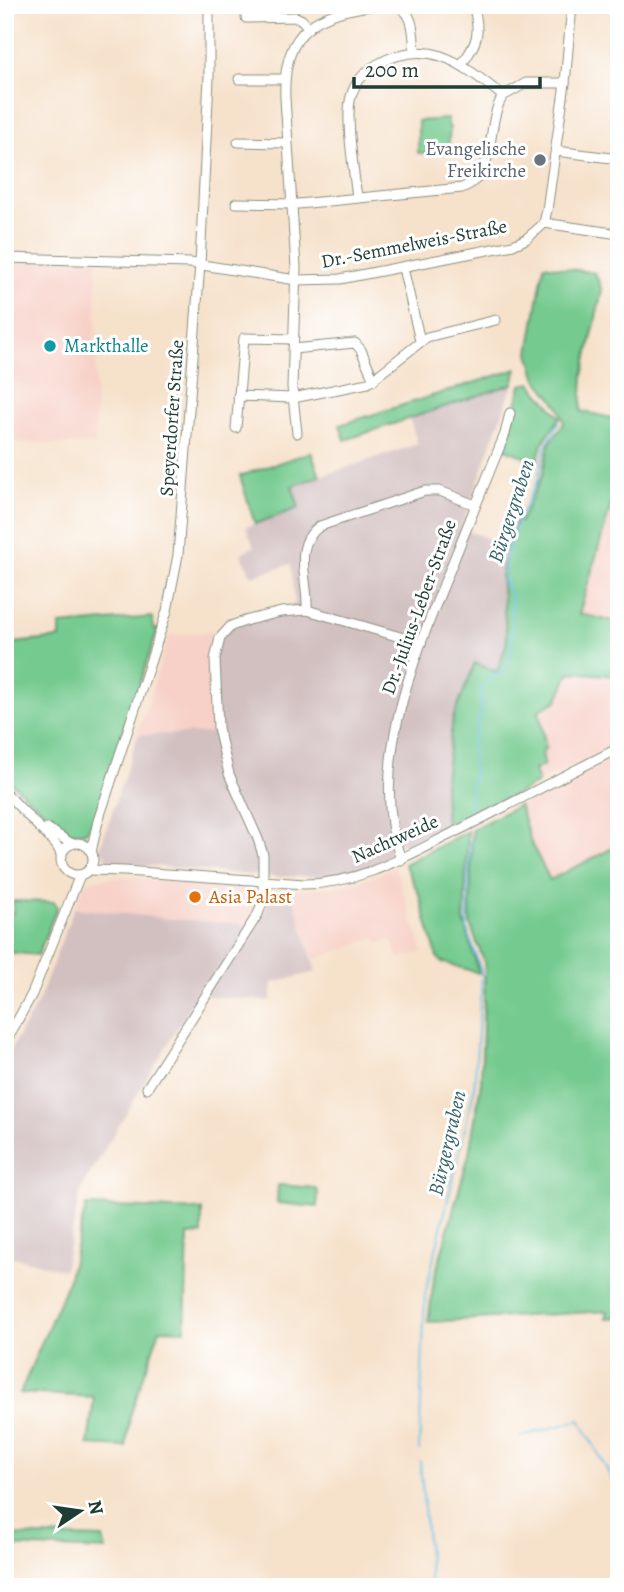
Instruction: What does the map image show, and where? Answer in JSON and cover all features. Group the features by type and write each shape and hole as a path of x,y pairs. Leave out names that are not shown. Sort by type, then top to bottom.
{"street":[{"name":"Speyerdorfer Straße","path":"92,854 98,821 167,611 176,567 184,502 200,264 209,78 209,5"},
{"path":"297,433 293,398 296,280 284,79 290,52 309,28 336,12 379,5"},
{"path":"397,5 407,11 410,17 415,52"},
{"path":"461,65 474,48 477,38 473,5"},
{"path":"572,5 565,83 544,223 619,234"},
{"path":"246,18 296,17 309,28"},
{"path":"356,197 349,108 354,89 362,76 376,66 415,52 438,54 461,65 503,96"},
{"path":"239,79 284,79"},
{"path":"236,203 292,205 462,188 474,182 485,169 495,116 503,96 526,83 565,83"},
{"path":"238,142 287,143"},
{"path":"556,150 619,159"},
{"name":"Dr.-Semmelweis-Straße","path":"5,258 200,264 296,280 340,279 513,245 526,239 544,223"},
{"path":"403,268 420,341"},
{"path":"238,396 293,398 374,380 420,341 431,335 496,320"},
{"path":"236,428 244,338 293,339"},
{"path":"293,349 355,343 374,380"},
{"name":"Dr.-Julius-Leber-Straße","path":"401,860 390,823 390,773 402,704 421,643 505,434 510,413"},
{"path":"307,610 303,548 308,537 320,526 425,491 440,491 475,505"},
{"path":"147,1088 258,914 263,900 261,846 229,774 221,746 216,647 224,632 240,622 281,612 307,610 421,643"},
{"name":"Nachtweide","path":"84,873 125,871 323,883 370,872 401,860 619,748"},
{"path":"5,792 57,846 63,866 68,872 66,906"},
{"path":"5,1043 32,994 66,906 92,854 87,847 75,844 34,820"},
{"name":"Speyerdorfer Straße","path":"75,844 84,840 98,821"},
{"path":"62,856 66,848 75,844"},
{"name":"Nachtweide","path":"92,854 102,864 125,871"},
{"path":"68,872 84,873"}],"shaded area":[{"path":"5,255 97,256 95,445 5,442"},
{"path":"513,384 461,529 507,545 501,576 507,643 497,672 475,663 444,787 446,830 416,846 403,842 391,847 389,855 381,862 350,872 319,876 276,877 109,862 100,848 138,735 214,733 212,649 218,631 225,624 237,619 295,604 291,564 252,576 250,573 241,553 254,547 246,527 299,508 291,486 418,444 409,418"},
{"path":"616,419 619,420 619,622 579,614 617,485"},
{"path":"218,631 212,649 214,734 138,735 169,636"},
{"path":"570,672 618,676 619,742 538,783 534,770 544,765 542,750 546,749 538,710 557,701"},
{"path":"619,755 619,845 550,880 532,845 519,806"},
{"path":"395,867 423,952 398,959 392,940 378,943 376,938 313,960 291,890 328,888 367,879"},
{"path":"124,877 267,891 267,907 257,925 75,908 85,884 93,880"},
{"path":"291,890 316,972 272,983 271,1001 197,995 81,1189 64,1270 5,1255 5,1060 39,1000 74,908 257,925 267,907 267,891"}],"green space":[{"path":"448,119 448,153 418,153 418,121"},
{"path":"544,265 595,273 602,290 583,376 581,411 616,419 617,485 579,614 619,622 619,671 618,676 570,672 557,701 539,710 546,749 542,750 544,765 534,770 538,783 446,830 444,787 453,718 475,663 497,672 507,642 501,576 507,545 516,520 520,522 542,476 549,444 564,423 559,407 537,379 529,353"},
{"path":"517,369 513,384 345,440 340,425"},
{"path":"531,383 560,417 542,444 537,462 505,449 521,385"},
{"path":"311,452 320,476 292,486 299,508 255,524 240,476"},
{"path":"152,617 153,629 158,629 94,820 86,832 69,832 5,777 5,644 60,638 60,625"},
{"path":"519,805 532,845 550,880 619,845 619,1317 606,1318 608,1311 428,1322 434,1279 469,1154 481,1083 485,972 484,961 470,924 472,829"},
{"path":"468,831 464,921 479,973 442,962 437,957 419,894 404,864"},
{"path":"13,901 54,902 57,907 38,955 5,952 5,917 13,913"},
{"path":"278,1185 315,1188 318,1192 317,1207 277,1203"},
{"path":"86,1206 202,1210 202,1234 188,1235 185,1330 160,1329 130,1416 126,1447 88,1445 94,1397 20,1393 68,1281"},
{"path":"5,1535 103,1538 106,1550 5,1546"}],"waterway":[{"name":"Bürgergraben","path":"469,808 470,785 474,779 472,744 482,708 481,690 489,680 503,671 509,661 512,645 512,599 504,580 507,551 538,479 545,447 559,422"},
{"name":"Bürgergraben","path":"419,1450 425,1295 474,1091 482,974 467,928 470,841"},
{"path":"520,1437 580,1420 619,1492"},
{"name":"Bürgergraben","path":"420,1462 431,1587"}],"place":[{"name":"Evangelische Freikirche","path":"540,160"},
{"name":"Markthalle","path":"50,346"},
{"name":"Asia Palast","path":"195,897"}]}
